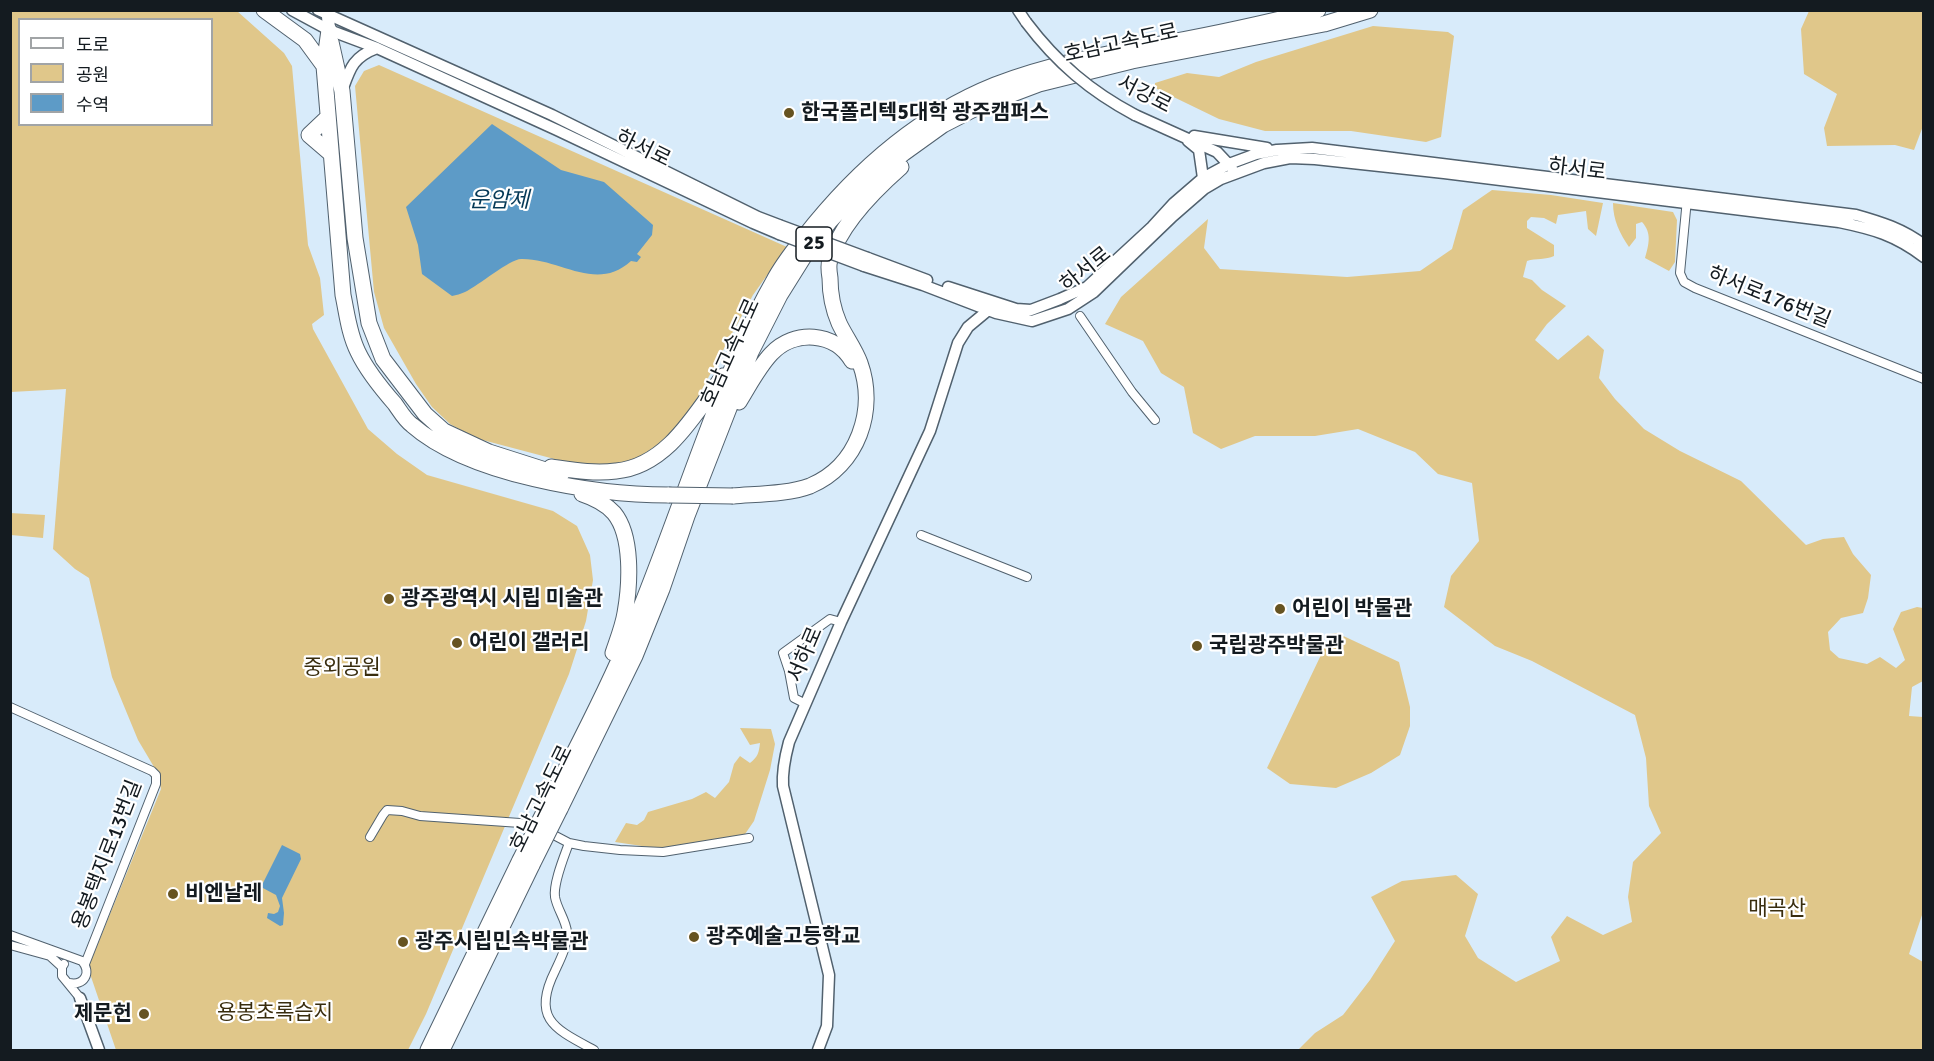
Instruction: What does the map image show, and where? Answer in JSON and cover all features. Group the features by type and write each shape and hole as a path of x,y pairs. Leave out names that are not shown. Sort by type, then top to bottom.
{"highway":[{"path":"264,10 305,40 324,66"},
{"name":"호남고속도로","path":"554,805 588,724 628,640 748,329 774,279 828,206 864,170 937,114 994,86 1046,68 1091,57 1251,27 1318,10"},
{"name":"호남고속도로","path":"428,1050 554,805 635,656 751,352 780,295 830,221 861,188 904,153 943,125 978,107 1039,84 1132,61 1324,24 1370,10"},
{"path":"325,19 324,66 343,295 358,351 380,387 410,424 446,448 467,457 509,472 598,491 629,495 670,491"},
{"path":"325,19 342,91 355,238 369,323 383,359 425,414 444,431 489,452 568,478 633,488 670,491 734,491 758,494 808,486 826,478 840,465 851,452 865,421 867,403 866,383 860,361 839,322 832,303 829,262 840,235 895,173 920,150 1005,97"},
{"path":"720,432 765,362 779,346 789,341 814,337 837,344 852,360 860,383 861,408 852,439 841,454 829,467 810,478 734,491"},
{"path":"525,463 599,472 638,466 659,454 681,434 737,357"},
{"path":"534,478 597,499 614,514 625,534 628,560 625,615 614,651 594,698 588,724"},
{"name":"호남고속도로","path":"442,1050 526,862"}],"main road":[{"name":"하서로","path":"292,10 325,19 552,115 758,217 779,230"},
{"name":"서강로","path":"1018,10 1042,44 1068,70 1099,94 1135,115 1217,152 1233,168"},
{"name":"하서로","path":"325,19 377,48 439,78 556,130 753,224 779,230 923,285 992,307 1031,310 1087,287 1203,178 1233,168 1290,158 1856,215 1888,224 1910,234 1923,245"},
{"path":"342,91 355,60 364,53 377,48"},
{"name":"서강로","path":"1179,134 1276,150"},
{"path":"1179,134 1198,150 1203,178"},
{"name":"하서로","path":"992,307 996,313 1032,321 1068,309 1094,292 1173,216 1233,168 1256,154 1276,150 1312,148 1839,222 1890,236 1923,257"},
{"name":"서하로","path":"818,1050 827,1026 829,975 783,786 789,742 841,622 930,431 958,343 968,327 992,307"},
{"path":"80,998 99,1050"}],"street":[{"name":"하서로176번길","path":"1688,199 1680,273 1684,282 1923,379"},
{"path":"1080,316 1132,392 1155,420"},
{"path":"921,535 1027,577"},
{"path":"806,704 794,698 783,653 830,619 841,622"},
{"name":"용봉택지로13번길","path":"10,707 152,771 156,775 156,784 85,964"},
{"path":"370,837 387,810 420,816 536,826 569,843 620,850 663,852 749,838"},
{"path":"569,843 554,896 567,929 566,950 548,984 544,1004 552,1025 572,1039 594,1050"},
{"path":"10,935 72,959 78,959 85,964 87,972 84,980 76,984 69,983"},
{"path":"10,945 50,956 62,967 63,976 80,998"},
{"path":"62,967 72,959"},
{"path":"80,982 80,998"}],"green space":[{"name":"중외공원","path":"11,11 237,11 284,53 292,66 308,245 320,278 324,315 312,324 313,329 368,429 397,454 427,475 553,511 577,526 590,555 593,580 586,621 569,674 426,1014 408,1050 116,1050 88,968 161,789 157,772 138,740 112,677 89,578 53,549 66,389 11,392"},
{"path":"1809,11 1923,11 1923,126 1914,150 1895,145 1827,146 1824,128 1837,94 1804,74 1801,29"},
{"path":"1373,26 1448,32 1454,36 1441,137 1426,142 1351,131 1265,131 1219,119 1155,88 1155,83 1187,73 1219,77 1256,62"},
{"path":"379,65 787,247 753,295 694,404 668,438 636,459 610,467 577,465 475,438 450,424 432,407 384,328 374,292 355,86 364,71"},
{"name":"매곡산","path":"1492,190 1551,195 1603,203 1596,236 1588,229 1586,211 1558,215 1556,224 1544,218 1531,217 1527,221 1527,228 1554,245 1554,256 1527,261 1523,277 1532,280 1542,290 1566,306 1547,324 1535,340 1558,360 1588,335 1604,350 1599,378 1615,399 1644,429 1680,451 1741,481 1806,545 1823,539 1844,537 1853,554 1871,575 1868,598 1863,613 1841,618 1828,632 1830,650 1839,658 1867,664 1880,657 1896,668 1905,660 1893,629 1901,612 1917,607 1923,608 1923,681 1912,687 1909,716 1923,717 1923,912 1909,954 1923,962 1923,1050 1298,1050 1315,1033 1343,1015 1370,980 1395,941 1371,897 1402,881 1456,875 1478,894 1465,936 1478,958 1516,982 1560,961 1551,937 1567,916 1603,935 1632,922 1628,897 1633,862 1661,833 1649,806 1646,758 1635,715 1532,661 1495,646 1444,607 1451,576 1479,541 1472,483 1438,474 1415,452 1358,429 1315,436 1255,436 1221,449 1193,433 1184,387 1161,373 1143,341 1105,324 1121,297 1208,219 1204,248 1220,269 1347,277 1420,271 1452,249 1463,210"},
{"path":"1613,203 1673,212 1677,220 1675,262 1669,271 1645,258 1648,235 1642,222 1636,224 1636,238 1629,247 1614,215"},
{"path":"10,513 45,515 43,538 11,535"},
{"path":"1337,633 1399,662 1410,707 1410,726 1400,755 1371,773 1336,788 1290,784 1267,768 1331,634"},
{"path":"740,728 771,729 775,744 770,770 754,821 743,837 662,849 615,842 626,823 637,825 644,820 648,812 692,799 706,792 715,798 729,782 734,764 740,756 750,763 759,752 760,743 750,745"}],"water":[{"name":"운암제","path":"492,124 561,170 604,182 653,225 652,235 637,254 641,257 637,262 631,261 618,270 605,274 591,274 550,263 521,259 509,263 465,292 452,296 422,274 418,245 406,207"},
{"path":"282,845 300,854 301,859 282,898 284,913 283,925 280,926 267,918 268,913 278,912 280,906 276,895 261,887"}],"place":[{"name":"한국폴리텍5대학 광주캠퍼스","path":"789,113"},
{"name":"광주광역시 시립 미술관","path":"389,599"},
{"name":"어린이 박물관","path":"1280,609"},
{"name":"어린이 갤러리","path":"457,643"},
{"name":"국립광주박물관","path":"1197,646"},
{"name":"비엔날레","path":"173,894"},
{"name":"광주예술고등학교","path":"694,937"},
{"name":"광주시립민속박물관","path":"403,942"},
{"name":"제문헌","path":"144,1014"}],"park label":[{"name":"용봉초록습지","path":"275,1013"}]}
